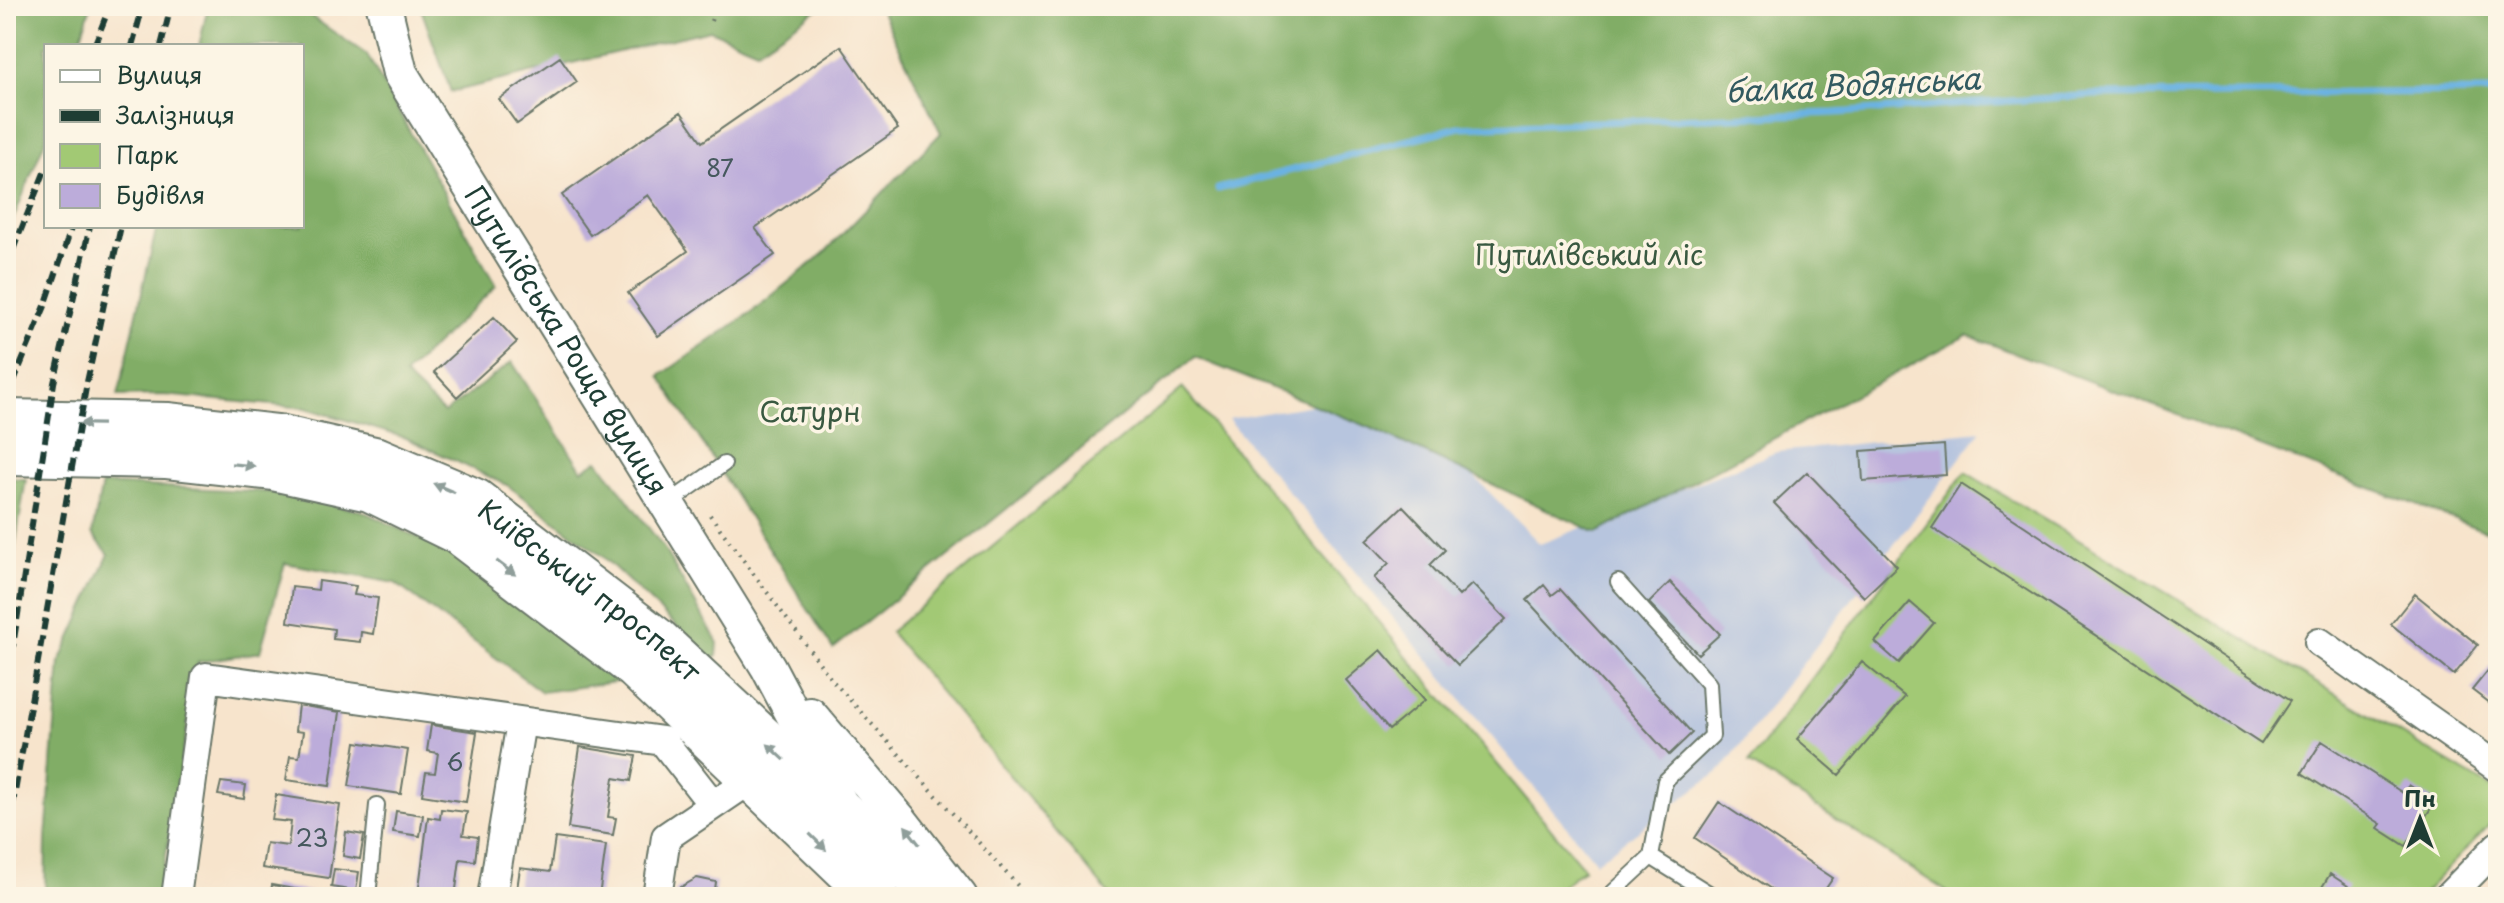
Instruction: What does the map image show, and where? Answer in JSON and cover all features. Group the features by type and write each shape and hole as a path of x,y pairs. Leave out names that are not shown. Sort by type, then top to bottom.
{"main road":[{"path":"6,422 167,441"},
{"name":"Київський проспект","path":"167,441 278,437 378,460 475,501 658,641 848,818 939,897"},
{"path":"6,453 167,441"},
{"name":"Київський проспект","path":"167,441 370,489 458,532 636,667 876,897"}],"street":[{"name":"Путилівська Роща вулиця","path":"384,6 400,73 678,496 768,667"},
{"path":"2319,642 2498,768"},
{"path":"726,706 747,707 763,699 771,685 768,667"},
{"path":"768,667 848,818 896,897"},
{"path":"768,667 899,819 960,897"},
{"path":"176,897 206,677 663,741 713,805"},
{"path":"492,897 521,722"},
{"path":"657,897 666,837 753,778"},
{"path":"2448,897 2498,846"}],"lane":[{"path":"678,496 724,464"},
{"path":"1608,897 1651,857 1665,781 1712,736 1709,684 1618,582"},
{"path":"368,897 377,805"},
{"path":"1651,857 1715,897"}],"path":[{"path":"711,21 716,6"},
{"path":"678,496 832,680 1028,897"}],"shaded area":[{"path":"1391,392 1540,544 1777,452 1981,431 1722,769 1596,862 1228,419"}],"green space":[{"path":"6,6 91,6 79,44 44,44 44,143 6,237"},
{"path":"208,6 296,6 367,55 496,286 404,375 444,413 512,362 582,470 598,460 663,547 718,643 717,656 711,659 602,556 507,485 406,438 306,408 163,395 118,396 157,228 304,228 304,44 199,44"},
{"path":"420,6 822,6 757,50 710,30 451,92"},
{"name":"Путилівський ліс","path":"879,6 2498,6 2498,536 1967,335 1597,533 1369,427 1195,357 833,649 660,376 753,311 824,253 941,133"},
{"path":"1183,388 1584,868 1549,897 1111,897 890,632"},
{"path":"1965,472 2498,792 2498,816 2420,897 1955,897 1749,763"},
{"path":"6,478 26,479 6,602"},
{"path":"102,484 272,492 362,511 455,555 623,681 542,692 395,583 285,563 260,652 198,662 159,897 45,897 46,838 60,662 109,554 92,534"}],"building":[{"path":"841,46 898,129 755,228 775,255 658,336 628,293 688,251 648,195 590,235 562,195 681,112 702,142"},
{"path":"560,57 577,82 517,124 499,99"},
{"path":"494,317 517,342 457,397 434,372"},
{"path":"1944,445 1946,475 1863,481 1861,451"},
{"path":"1807,472 1897,566 1864,597 1774,503"},
{"path":"1961,484 2290,701 2261,744 1932,528"},
{"path":"1403,506 1445,550 1430,565 1459,596 1472,584 1506,619 1458,665 1374,578 1389,563 1367,540"},
{"path":"319,581 356,586 354,595 378,598 373,634 361,632 360,642 333,639 334,629 288,622 292,587 318,590"},
{"path":"1670,582 1720,634 1698,654 1649,603"},
{"path":"1544,585 1552,595 1560,589 1692,733 1669,755 1527,600"},
{"path":"2415,594 2478,645 2454,675 2391,624"},
{"path":"1910,602 1934,623 1899,663 1875,642"},
{"path":"1381,650 1425,700 1389,730 1346,680"},
{"path":"2498,658 2498,710 2472,690"},
{"path":"1862,662 1905,697 1839,775 1797,739"},
{"path":"298,705 340,712 330,786 286,780 290,756 299,757 303,732 295,731"},
{"path":"431,725 477,732 466,802 422,795 426,772 435,773 438,753 427,751"},
{"path":"2322,741 2403,793 2409,785 2435,802 2406,846 2378,828 2381,824 2302,773"},
{"path":"356,742 408,750 401,794 349,786"},
{"path":"580,747 636,756 631,781 614,778 608,817 616,818 613,835 568,828"},
{"path":"221,782 246,785 244,799 218,795"},
{"path":"276,795 340,805 329,878 262,868 266,843 288,846 291,822 272,820"},
{"path":"1719,802 1833,878 1820,897 1783,897 1695,838"},
{"path":"441,809 467,812 463,835 478,837 475,861 460,859 455,897 418,895 428,817 440,819"},
{"path":"396,811 423,815 420,836 393,832"},
{"path":"346,832 364,835 360,859 343,856"},
{"path":"555,838 606,845 599,897 558,897 517,889 520,868 550,872"},
{"path":"334,869 359,872 356,891 331,887"},
{"path":"2330,874 2348,886 2341,897 2316,897"},
{"path":"697,878 716,882 714,897 675,897 676,890"},
{"path":"272,885 323,894 323,897 270,897"}],"waterway":[{"name":"балка Водянська","path":"1218,189 1459,127 1835,113 2094,95 2498,92"}],"railway":[{"path":"95,44 110,6"},
{"path":"133,44 143,6"},
{"path":"162,44 171,6"},
{"path":"6,267 44,173"},
{"path":"6,400 45,306 71,228"},
{"path":"6,691 54,383 90,228"},
{"path":"6,843 87,382 121,228"}],"park label":[{"name":"Сатурн","path":"810,412"}]}
